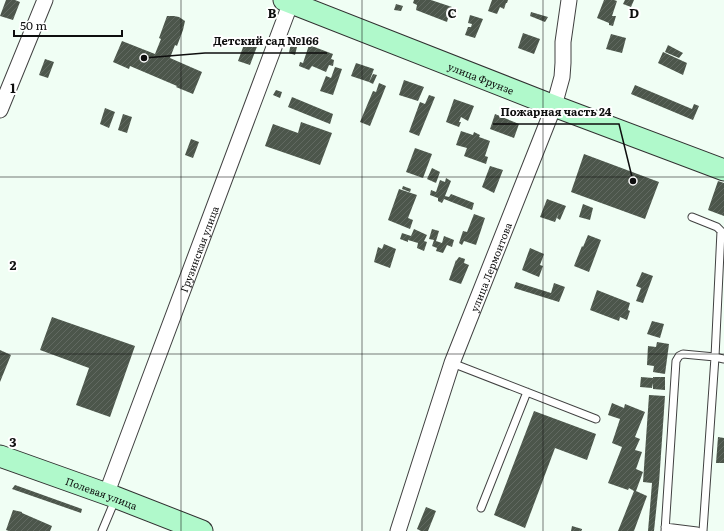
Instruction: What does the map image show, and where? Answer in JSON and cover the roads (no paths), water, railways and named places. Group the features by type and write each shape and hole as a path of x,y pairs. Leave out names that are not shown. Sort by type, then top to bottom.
{"street":[{"path":"0,110 45,0"},
{"name":"улица Лермонтова","path":"398,531 452,363 554,106 562,78 563,42 569,0"},
{"name":"улица Фрунзе","path":"287,1 554,106 724,170"},
{"name":"Грузинская улица","path":"111,496 287,1"},
{"name":"Полевая улица","path":"1,459 111,496 202,531"}],"lane":[{"path":"692,217 718,227 721,231 704,531"},
{"path":"697,531 665,529 677,358 683,354 724,358"},
{"path":"452,363 596,419"},
{"path":"481,508 527,392"},
{"path":"102,531 111,496"}],"place":[{"name":"Детский сад №166","path":"144,58"},
{"name":"Пожарная часть 24","path":"633,181"}]}
